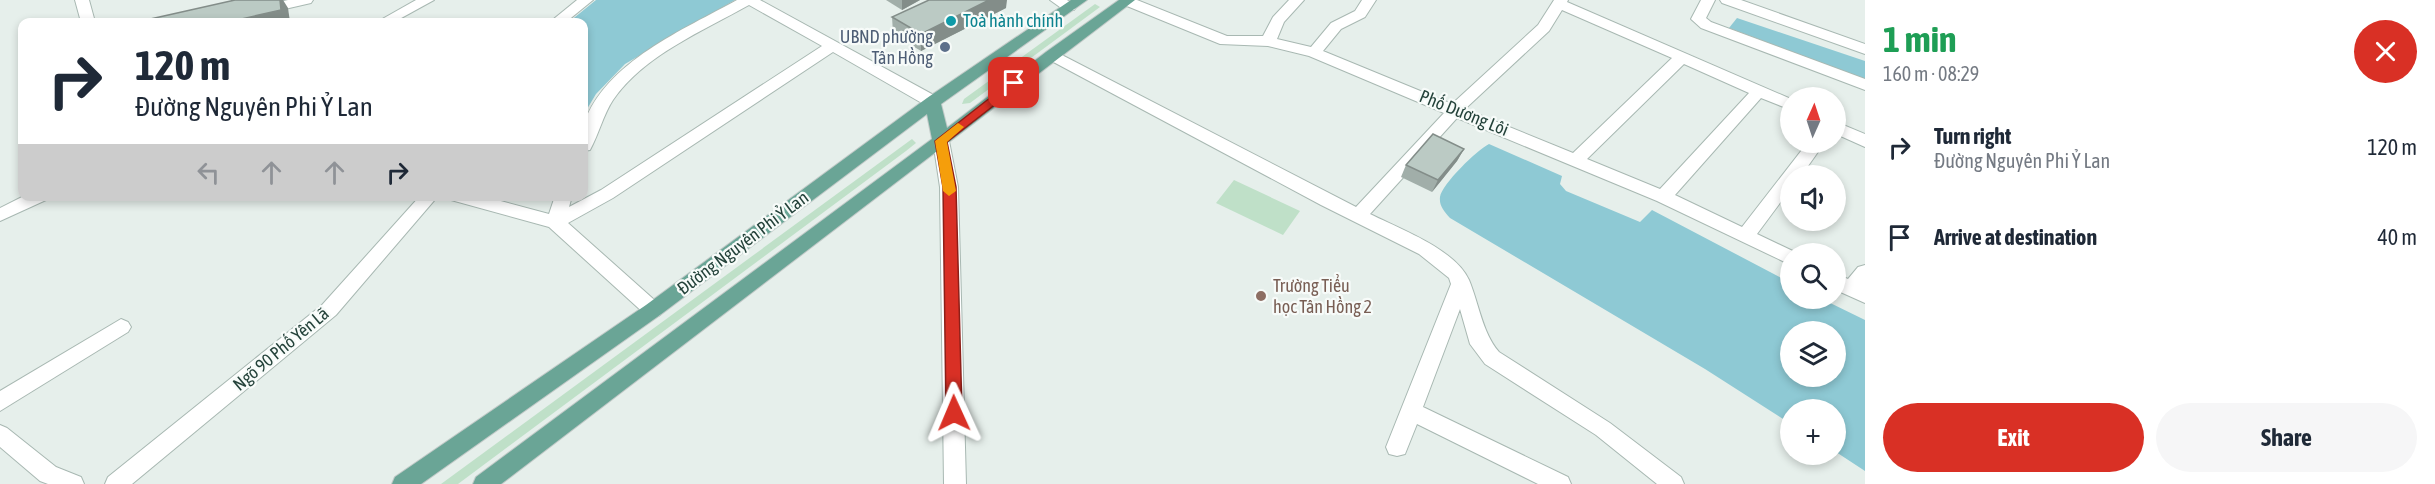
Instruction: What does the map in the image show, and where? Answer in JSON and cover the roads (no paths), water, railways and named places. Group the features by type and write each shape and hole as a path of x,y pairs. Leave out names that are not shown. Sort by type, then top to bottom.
{"main road":[{"name":"Đường Nguyên Phi Ỷ Lan","path":"484,484 941,141 1051,54 1127,0"},
{"name":"Đường Nguyên Phi Ỷ Lan","path":"403,484 653,310 1069,2"},
{"path":"933,102 941,141"}],"street":[{"path":"82,0 87,18"},
{"path":"252,13 306,0"},
{"path":"392,18 427,0"},
{"path":"562,18 586,0"},
{"path":"588,135 607,97 630,70 672,42 749,0 933,102"},
{"name":"Phố Dương Lôi","path":"1127,0 1225,41 1268,41 1314,53 1663,197 1780,253"},
{"path":"1268,41 1278,20 1297,0"},
{"path":"1314,53 1336,26 1360,14 1369,0"},
{"path":"1708,0 1698,20 1706,25 1865,85"},
{"path":"1727,0 1865,49"},
{"path":"1358,216 1455,110 1544,28 1560,2 1780,100"},
{"path":"555,222 607,194 832,46"},
{"path":"1051,54 1425,249 1448,265 1456,274 1461,283 1480,344 1492,358 1603,429 1673,484"},
{"path":"1576,160 1683,56"},
{"path":"1663,197 1760,90"},
{"path":"1846,132 1865,141"},
{"path":"941,141 949,187 955,484"},
{"path":"1799,165 1809,153"},
{"path":"1745,236 1780,190"},
{"path":"0,215 29,201"},
{"name":"Ngõ 90 Phố Yên Lã","path":"116,484 329,310 426,201"},
{"path":"477,201 555,222 653,310"},
{"path":"555,222 562,201"},
{"path":"1851,288 1865,272"},
{"path":"1397,447 1461,283"},
{"path":"0,402 121,327"},
{"path":"1411,411 1560,484"},
{"path":"0,434 48,474 73,484"}],"water":[{"path":"596,0 735,0 625,64 596,94 588,107 588,18 574,18"},
{"path":"1737,18 1865,61 1865,79 1729,28"},
{"path":"1489,144 1562,176 1560,184 1566,191 1640,222 1652,210 1780,277 1780,309 1842,309 1865,320 1865,471 1846,459 1846,399 1780,399 1780,417 1705,369 1450,218 1440,203 1440,197 1447,184 1469,160"}],"place":[{"name":"Toà hành chính","path":"951,21"},
{"name":"UBND phường Tân Hồng","path":"945,47"},
{"name":"Trường Tiểu học Tân Hồng 2","path":"1261,296"}]}
